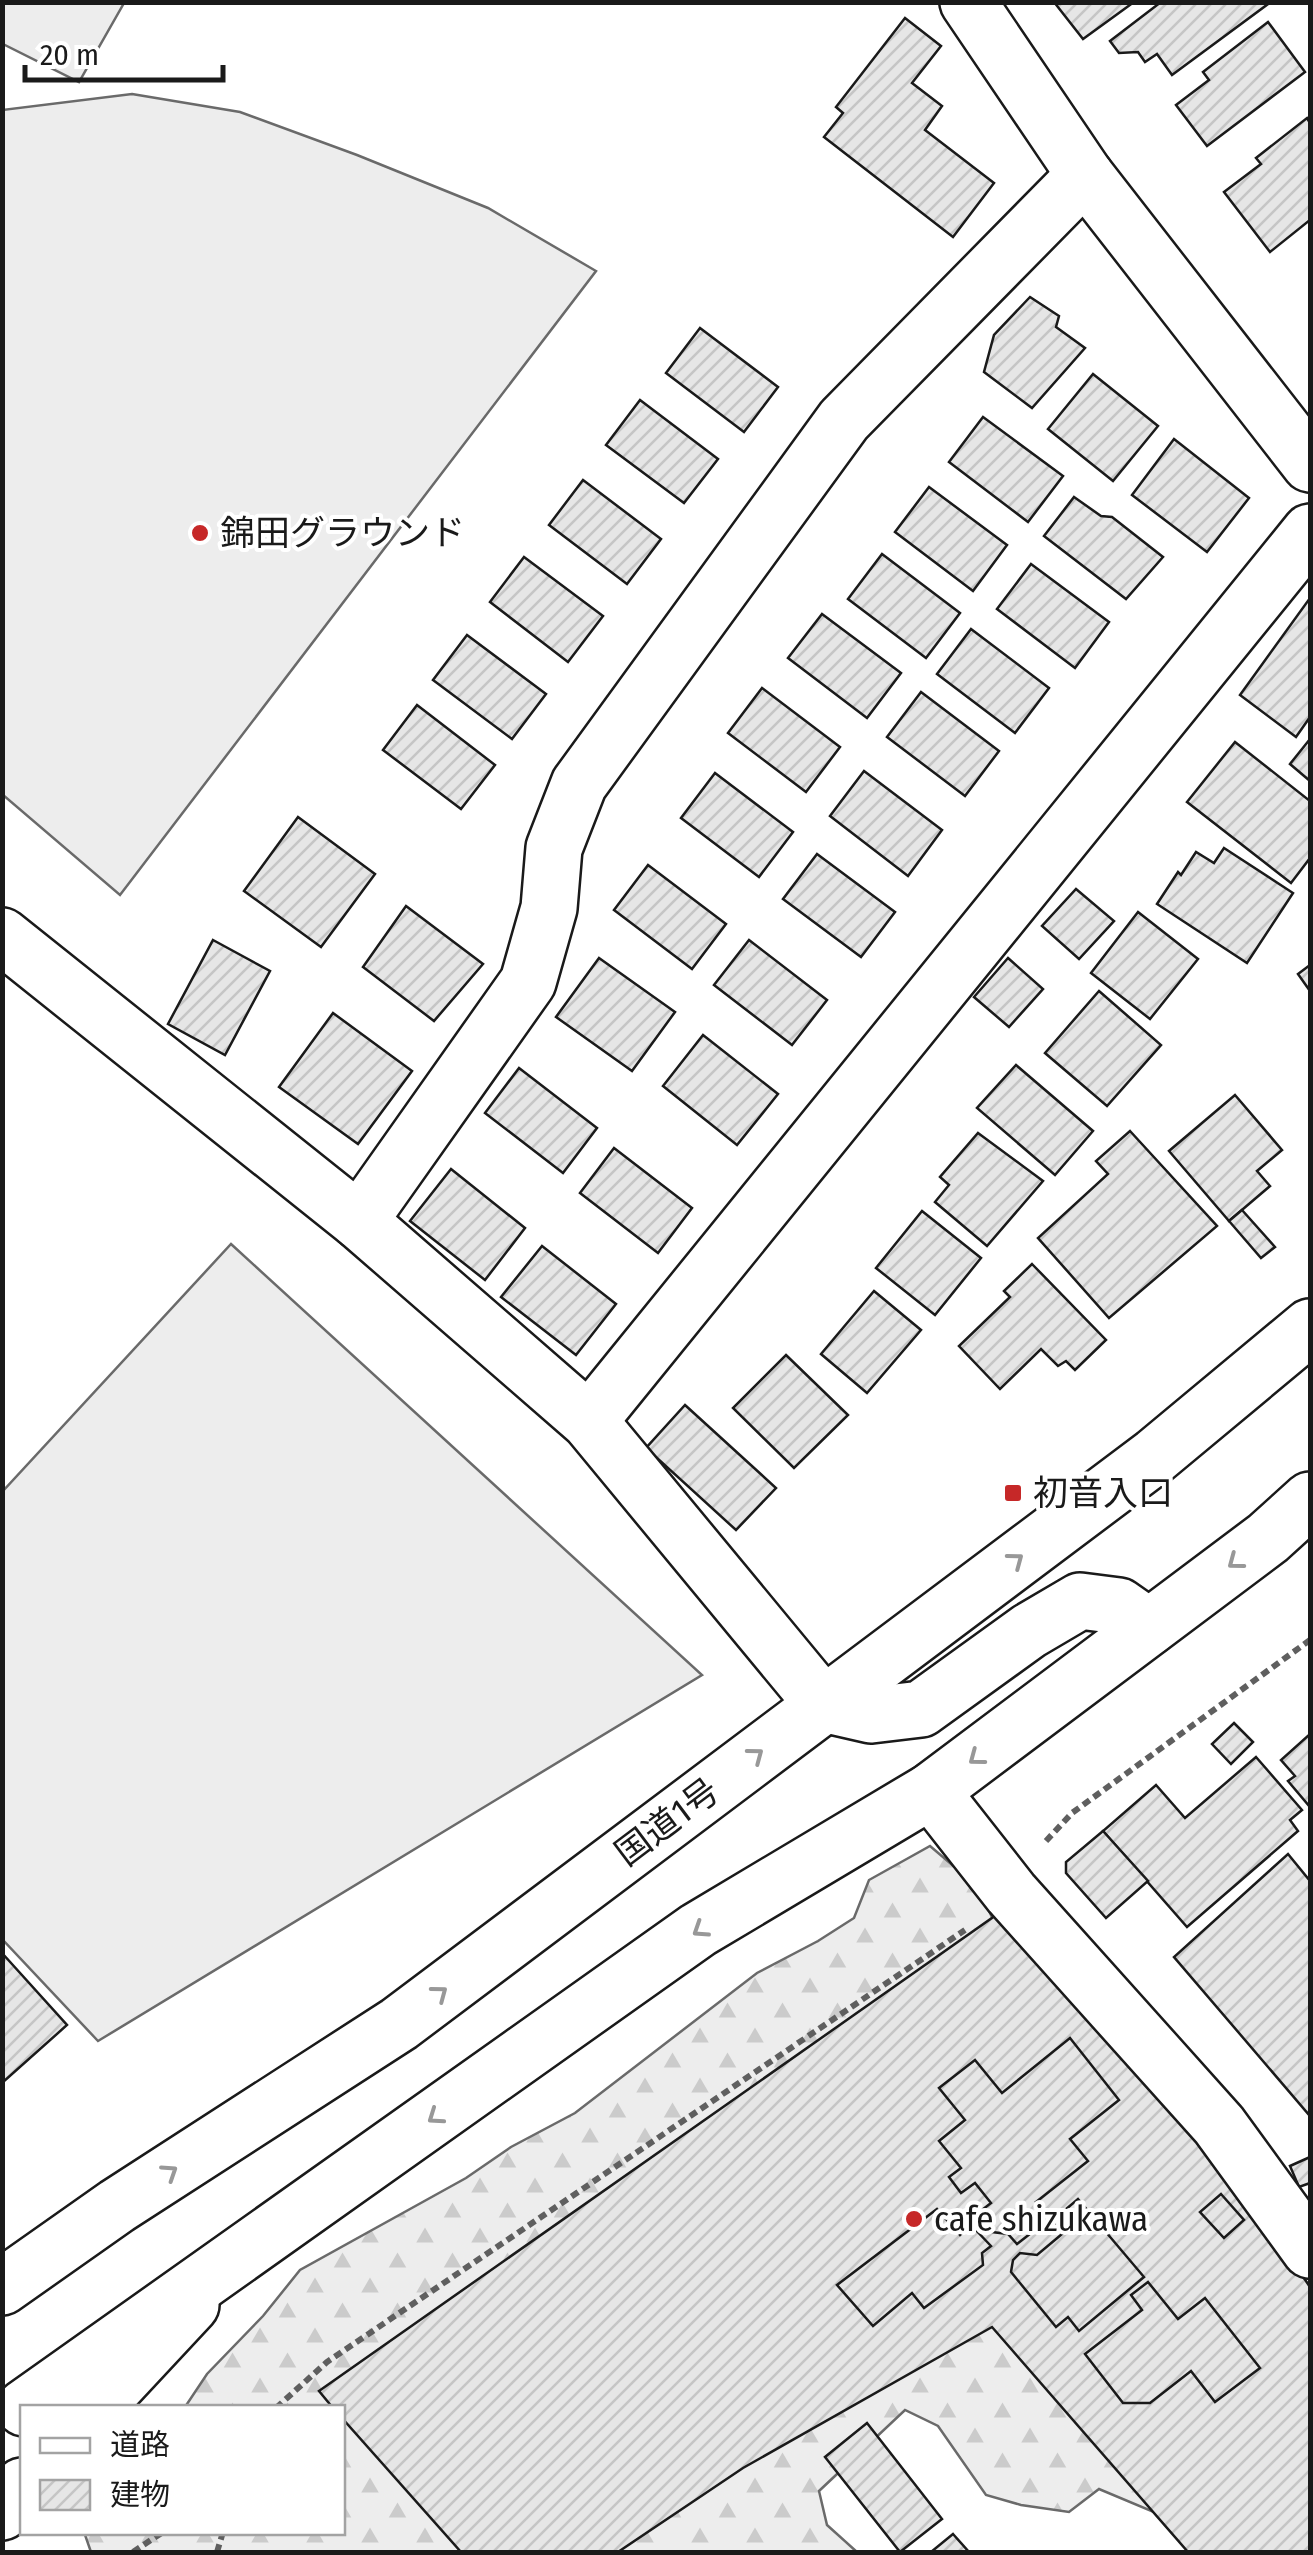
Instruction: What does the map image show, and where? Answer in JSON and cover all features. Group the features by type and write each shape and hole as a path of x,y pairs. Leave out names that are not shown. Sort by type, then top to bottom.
{"main road":[{"path":"968,2 1085,175 1310,464"},
{"path":"358,1221 528,982 549,908 554,848 580,784 844,420 1085,175"},
{"path":"589,1421 1310,532"},
{"path":"2,936 358,1221 589,1421 823,1704 872,1715 921,1709 1080,1601 1119,1606 1150,1627"},
{"name":"国道1号","path":"2,2287 117,2206 399,2024 1154,1456 1310,1328"},
{"path":"27,2405 698,1930 931,1792 1268,1538 1310,1500"},
{"path":"931,1792 1011,1893 1220,2125 1310,2250"},
{"path":"2,2257 117,2206"},
{"path":"97,2405 234,2259"},
{"path":"2,2512 20,2489"}],"path":[{"path":"279,2405 327,2362 963,1931 1011,1893 1029,1858 1072,1813 1310,1640"},
{"path":"133,2552 158,2535"}],"shaded area":[{"path":"2,3 124,3 79,82 3,44"},
{"name":"錦田グラウンド","path":"132,94 240,112 357,155 488,208 596,271 120,895 3,795 2,110"},
{"path":"231,1244 702,1675 98,2041 3,1940 3,1491"}],"green space":[{"name":"cafe shizukawa","path":"930,1846 977,1886 1014,1963 1287,2274 1310,2307 1310,2552 1194,2552 1154,2512 1099,2489 1069,2512 986,2495 938,2426 905,2410 819,2491 827,2525 857,2552 91,2552 85,2535 345,2535 345,2405 186,2405 207,2374 263,2316 300,2270 575,2113 757,1973 854,1918 869,1880"}],"building":[{"path":"1054,2 1134,2 1083,39"},
{"path":"1161,2 1268,4 1172,75 1157,54 1145,62 1138,52 1119,53 1110,41"},
{"path":"905,18 941,46 912,83 942,106 925,130 994,183 953,237 824,137 843,113 836,107"},
{"path":"1268,22 1305,72 1207,146 1176,105 1209,80 1203,72"},
{"path":"1307,118 1310,220 1270,252 1224,192 1261,164 1256,158"},
{"path":"1030,297 1059,316 1056,327 1085,348 1032,408 984,372 994,335"},
{"path":"700,328 778,387 744,432 666,373"},
{"path":"1093,374 1158,426 1113,481 1048,429"},
{"path":"640,400 718,459 684,503 606,445"},
{"path":"983,417 1063,476 1028,522 949,462"},
{"path":"1174,439 1249,498 1207,552 1132,495"},
{"path":"583,480 661,539 627,584 549,525"},
{"path":"929,487 1007,545 973,591 895,532"},
{"path":"1074,497 1101,516 1112,517 1163,557 1126,599 1044,536"},
{"path":"882,554 960,613 926,658 848,599"},
{"path":"524,557 603,616 568,662 490,602"},
{"path":"1031,564 1109,622 1075,668 997,609"},
{"path":"1310,598 1310,717 1296,737 1240,695"},
{"path":"822,614 901,673 867,718 788,658"},
{"path":"971,629 1049,688 1015,733 937,674"},
{"path":"467,635 546,694 512,739 433,680"},
{"path":"762,688 840,747 806,792 728,733"},
{"path":"921,692 999,751 965,796 887,737"},
{"path":"417,705 495,765 461,809 383,750"},
{"path":"1310,739 1310,781 1290,764"},
{"path":"1235,742 1310,801 1310,858 1291,883 1187,802"},
{"path":"864,771 942,830 908,876 830,816"},
{"path":"715,773 793,832 759,877 681,818"},
{"path":"298,817 375,874 321,947 244,891"},
{"path":"1224,848 1293,893 1247,963 1157,904 1196,852 1214,863"},
{"path":"817,854 895,912 861,957 783,899"},
{"path":"648,865 726,924 692,969 614,910"},
{"path":"1076,889 1114,921 1079,959 1042,926"},
{"path":"406,906 483,964 434,1021 363,967"},
{"path":"1138,912 1198,959 1150,1019 1091,973"},
{"path":"213,940 270,971 225,1055 168,1024"},
{"path":"749,940 827,1000 792,1045 714,985"},
{"path":"599,958 675,1012 632,1071 556,1017"},
{"path":"1008,958 1043,989 1009,1027 974,997"},
{"path":"1310,965 1310,991 1298,974"},
{"path":"1099,991 1161,1045 1107,1106 1045,1053"},
{"path":"333,1013 412,1071 358,1144 279,1087"},
{"path":"703,1035 778,1094 737,1145 663,1086"},
{"path":"1016,1065 1093,1131 1055,1175 977,1108"},
{"path":"519,1068 597,1128 563,1173 485,1113"},
{"path":"1235,1095 1282,1150 1257,1171 1270,1186 1229,1221 1169,1151"},
{"path":"1130,1131 1217,1226 1109,1318 1038,1238 1108,1174 1096,1161"},
{"path":"978,1133 1043,1181 987,1246 935,1202 949,1185 940,1177"},
{"path":"614,1148 692,1208 658,1253 580,1193"},
{"path":"451,1169 525,1228 485,1280 410,1221"},
{"path":"1242,1210 1275,1247 1261,1258 1229,1221"},
{"path":"922,1211 981,1258 935,1315 876,1268"},
{"path":"542,1246 616,1304 576,1355 501,1297"},
{"path":"1032,1264 1106,1340 1075,1370 1066,1361 1058,1366 1041,1349 1000,1389 959,1346 1010,1297 1004,1291"},
{"path":"874,1291 921,1330 867,1393 821,1354"},
{"path":"786,1355 848,1415 794,1468 733,1408"},
{"path":"685,1405 776,1488 736,1530 646,1448"},
{"path":"1234,1723 1253,1742 1231,1764 1212,1744"},
{"path":"1310,1734 1310,1807 1288,1781 1295,1776 1281,1760"},
{"path":"1256,1757 1302,1810 1290,1820 1298,1831 1187,1927 1103,1831 1156,1785 1185,1818"},
{"path":"1103,1831 1148,1881 1106,1918 1066,1873 1066,1862"},
{"path":"1288,1854 1310,1881 1310,2116 1174,1957"},
{"name":"cafe shizukawa","path":"1009,1906 1217,2150 1310,2287 1310,2552 1188,2552 992,2327 743,2468 618,2552 461,2552 345,2421 345,2405 331,2405 319,2391"},
{"path":"2,1953 67,2025 2,2083"},
{"path":"1070,2038 1119,2100 1070,2139 1088,2161 1036,2202 1049,2219 1017,2244 1008,2234 992,2232 978,2213 991,2203 975,2183 961,2193 949,2177 961,2168 939,2141 965,2120 939,2088 975,2060 1002,2093"},
{"path":"1310,2157 1310,2183 1299,2187 1290,2166"},
{"path":"1221,2194 1244,2220 1224,2238 1200,2212"},
{"path":"1078,2199 1144,2277 1079,2331 1068,2317 1056,2327 1011,2272 1013,2260 1020,2253 1037,2255 1062,2234 1052,2221"},
{"path":"937,2209 960,2235 971,2225 991,2246 982,2253 983,2265 924,2308 912,2293 873,2326 837,2285"},
{"path":"1148,2282 1178,2319 1205,2298 1260,2368 1215,2402 1191,2371 1150,2403 1123,2403 1085,2354 1142,2310 1131,2295"},
{"path":"867,2423 942,2519 900,2552 825,2457"},
{"path":"953,2534 969,2552 931,2552"}],"place":[{"name":"錦田グラウンド","path":"200,533"},
{"name":"初音入口","path":"1013,1493"},
{"name":"cafe shizukawa","path":"914,2219"}]}
